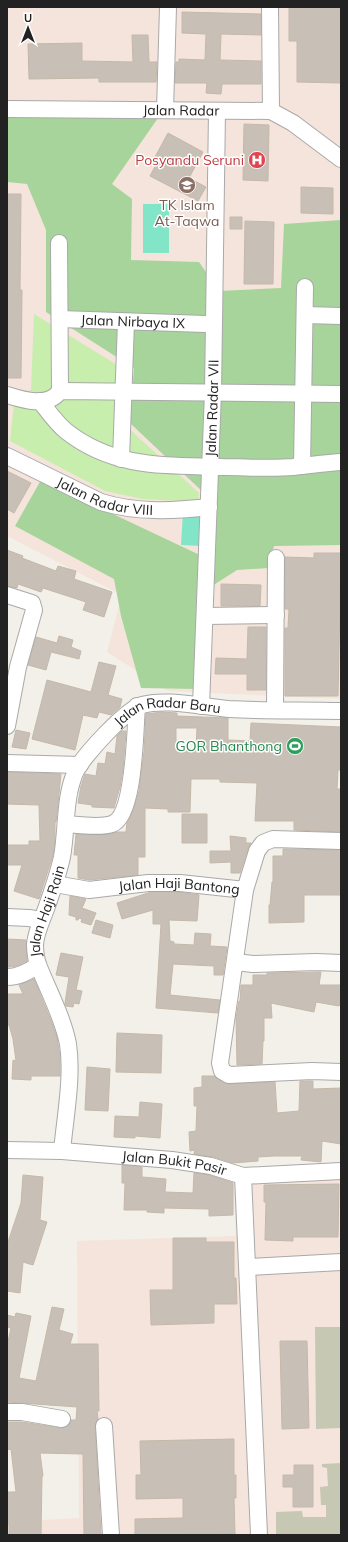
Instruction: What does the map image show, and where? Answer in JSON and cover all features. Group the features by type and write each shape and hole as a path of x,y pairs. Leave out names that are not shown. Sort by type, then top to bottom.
{"street":[{"path":"165,110 168,7"},
{"path":"270,7 271,111"},
{"name":"Jalan Radar","path":"7,109 271,111 293,123 341,159"},
{"name":"Jalan Radar VII","path":"201,706 213,392 217,111"},
{"path":"59,243 60,391"},
{"path":"302,466 305,287"},
{"path":"305,315 341,316"},
{"name":"Jalan Nirbaya IX","path":"60,319 205,324"},
{"path":"120,459 126,322"},
{"path":"7,395 30,402 52,398 60,391 123,393 213,392 341,394"},
{"path":"40,401 65,430 90,447 120,459 145,464 284,468 341,462"},
{"name":"Jalan Radar VIII","path":"7,456 101,502 116,507 154,510 182,510 209,507"},
{"path":"275,710 276,558"},
{"path":"7,595 32,603 34,610 18,667 7,726"},
{"path":"205,616 276,615"},
{"name":"Jalan Radar Baru","path":"80,765 118,722 137,706 149,703 241,709 341,710"},
{"path":"66,824 108,825 113,824 121,817 126,807 130,792 137,706"},
{"path":"7,763 80,765"},
{"name":"Jalan Haji Rain","path":"62,1151 68,1077 68,1044 61,1021 38,965 35,943 41,920 55,884 61,858 73,778 80,765"},
{"path":"245,890 257,851 263,843 272,839 341,841"},
{"name":"Jalan Haji Bantong","path":"55,884 89,890 101,890 148,883 180,883 245,890 236,962 222,1046 220,1064 222,1071 226,1074 232,1075 312,1071 341,1072"},
{"path":"7,917 41,920"},
{"path":"236,962 253,964 316,962 341,964"},
{"path":"7,977 15,977 28,973 38,965"},
{"name":"Jalan Bukit Pasir","path":"7,1150 62,1151 196,1163 243,1176 341,1171"},
{"path":"243,1176 259,1535"},
{"path":"248,1268 341,1262"},
{"path":"7,1412 22,1412 62,1419"},
{"path":"104,1426 111,1535"}],"shaded area":[{"path":"7,7 341,7 341,699 168,691 107,652 122,595 7,536"},
{"path":"341,1169 341,1535 7,1535 7,1522 79,1518 77,1241 236,1236 233,1175"},
{"path":"315,1327 341,1327 341,1428 316,1429"},
{"path":"341,1463 341,1535 276,1535 276,1512 302,1511 303,1517 326,1517 326,1505 321,1505 320,1487 328,1486 327,1468 322,1467 322,1464"}],"green space":[{"path":"7,115 158,118 112,184 132,199 131,260 199,262 219,291 281,288 284,224 341,220 341,545 274,546 268,568 237,570 198,595 197,689 141,688 121,616 114,579 15,526 41,480 204,557 206,495 130,423 134,368 46,312 46,230 27,184 7,182"},
{"path":"143,204 169,204 169,253 143,253"},
{"path":"34,314 127,371 124,424 199,493 198,502 143,499 105,491 10,441 15,395 31,390"},
{"path":"183,512 202,514 200,546 181,545"}],"building":[{"path":"289,7 341,7 341,83 297,82 297,41 289,41"},
{"path":"182,12 261,14 261,35 221,34 220,60 261,61 261,84 222,84 221,94 206,93 207,83 175,83 176,62 179,62 179,59 205,60 206,34 182,33"},
{"path":"132,35 148,35 149,62 157,62 156,82 99,82 99,78 29,79 28,44 82,43 82,61 133,62"},
{"path":"244,124 269,125 268,181 243,180"},
{"path":"168,133 203,152 189,178 206,187 198,201 150,176 159,159 155,157"},
{"path":"301,187 333,188 333,214 301,213"},
{"path":"7,194 21,194 21,378 7,378"},
{"path":"230,217 242,217 242,229 230,229"},
{"path":"245,221 274,222 273,284 244,284"},
{"path":"7,471 31,483 14,513 7,509"},
{"path":"7,550 23,556 22,558 56,571 58,566 76,571 74,579 112,592 104,617 83,610 86,602 43,588 41,592 18,584 17,588 7,586"},
{"path":"314,553 341,553 338,696 285,696 285,628 288,628 289,609 285,609 285,557 314,558"},
{"path":"221,584 261,585 260,606 221,606"},
{"path":"248,627 266,627 266,690 247,690 247,674 215,674 216,658 247,659"},
{"path":"59,636 73,640 71,647 81,651 79,659 51,652 46,670 28,665 36,637 57,643"},
{"path":"99,662 116,666 108,695 122,699 120,707 111,715 99,712 97,718 83,715 75,750 32,739 47,680 91,692"},
{"path":"162,712 177,713 177,716 228,718 228,740 250,741 251,723 341,727 341,770 338,770 337,789 341,789 341,832 294,830 294,821 255,821 257,783 220,782 220,779 191,779 190,812 168,812 168,809 145,808 145,857 138,857 138,875 89,880 78,878 78,855 74,855 76,834 102,835 126,832 127,823 134,808 139,791 144,752 146,714","holes":["176,728 197,728 196,749 176,749"]},
{"path":"16,730 30,733 26,749 12,747"},
{"path":"122,731 126,731 123,769 114,808 92,807 92,805 78,803 85,774 96,776 98,763 105,764 107,752 115,754 117,736"},
{"path":"7,772 61,774 55,822 53,855 39,899 14,891 22,865 7,865 7,845 29,845 29,841 40,841 39,805 7,804"},
{"path":"182,814 207,814 207,843 182,843"},
{"path":"230,836 246,838 246,843 251,843 240,873 231,873 231,862 210,863 210,851 231,851"},
{"path":"283,849 341,850 341,895 304,895 304,922 269,923 269,905 273,882 273,856 283,856"},
{"path":"151,892 179,892 199,895 197,921 169,920 170,941 174,942 174,944 194,945 195,933 211,934 210,946 227,947 223,975 214,975 214,966 173,964 170,995 220,1000 218,1013 156,1008 161,924 153,924 153,910 122,919 117,903"},
{"path":"70,896 86,899 82,908 96,913 91,925 81,922 82,919 79,918 76,920 76,917 69,915"},
{"path":"96,920 113,925 110,938 92,933"},
{"path":"7,939 26,940 27,961 17,966 7,967"},
{"path":"61,953 83,957 76,990 82,991 79,1004 74,1003 73,1007 66,1006 65,1003 69,977 56,975"},
{"path":"321,972 319,985 341,985 341,1001 339,1006 316,1002 314,1012 271,1003 272,1018 264,1018 262,1064 237,1065 236,1018 240,1001 241,985 253,985 253,975 267,975 267,973"},
{"path":"34,979 57,1037 60,1057 60,1076 31,1076 31,1080 12,1079 13,1060 16,1061 13,1039 9,1025 7,1025 7,994 23,994 19,985"},
{"path":"117,1033 162,1035 161,1073 116,1072"},
{"path":"87,1067 110,1069 108,1111 85,1110"},
{"path":"202,1076 214,1076 224,1083 229,1084 275,1082 277,1113 299,1111 300,1081 313,1081 313,1089 341,1088 341,1144 322,1141 321,1162 301,1160 302,1156 274,1156 258,1157 258,1161 233,1163 214,1157 194,1154 195,1150 190,1151 189,1132 196,1131 197,1106 194,1106 194,1088 202,1087"},
{"path":"140,1102 162,1104 160,1138 135,1136 135,1138 114,1137 115,1116 139,1117"},
{"path":"122,1165 142,1167 142,1177 166,1179 165,1192 193,1193 194,1173 209,1175 233,1183 233,1215 209,1216 209,1209 164,1208 164,1213 147,1212 147,1210 124,1210 125,1183 122,1183"},
{"path":"23,1175 43,1177 40,1220 47,1222 33,1265 23,1262 20,1293 7,1291 7,1245 21,1203"},
{"path":"339,1184 338,1237 293,1237 293,1241 265,1240 266,1202 264,1202 264,1185"},
{"path":"173,1238 206,1238 206,1242 234,1242 234,1278 236,1278 237,1304 214,1304 214,1323 151,1325 150,1290 173,1290"},
{"path":"52,1307 64,1309 59,1330 73,1334 70,1344 98,1344 99,1411 97,1411 98,1419 95,1427 101,1535 84,1535 83,1454 40,1453 43,1476 41,1535 9,1535 9,1524 7,1524 7,1492 16,1492 11,1449 7,1450 7,1422 22,1422 61,1428 69,1425 71,1420 76,1420 77,1407 7,1402 7,1346 11,1328 7,1327 7,1315 15,1317 16,1313 31,1316 19,1378 36,1381"},
{"path":"280,1341 307,1341 309,1428 282,1429"},
{"path":"234,1439 234,1475 236,1475 236,1498 234,1498 235,1534 135,1535 135,1519 183,1518 183,1498 136,1499 136,1475 141,1475 140,1441"},
{"path":"294,1465 313,1465 313,1507 293,1507 293,1487 283,1487 283,1475 294,1475"}],"place":[{"name":"Posyandu Seruni","path":"257,160"},
{"name":"TK Islam At-Taqwa","path":"187,185"},
{"name":"GOR Bhanthong","path":"295,746"}]}
